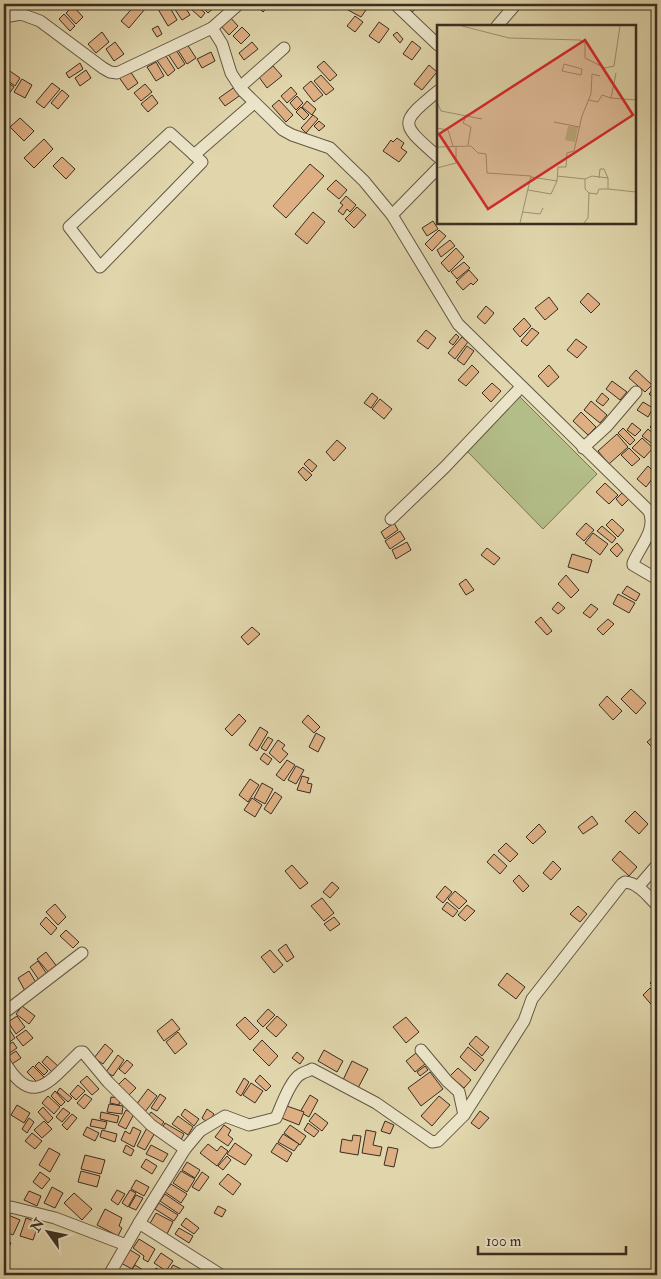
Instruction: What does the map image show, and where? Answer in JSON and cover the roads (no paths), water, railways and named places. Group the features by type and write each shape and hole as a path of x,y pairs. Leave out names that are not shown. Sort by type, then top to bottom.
{"street":[{"path":"4,17 22,14 40,21 102,68 110,72 116,72 212,28 239,4"},
{"path":"395,4 437,44"},
{"path":"498,25 516,4"},
{"path":"212,28 222,44 231,73 254,103 283,130 330,148 364,181 392,216 458,324 649,511 652,520 651,529 632,563 657,579"},
{"path":"240,87 284,48"},
{"path":"437,92 413,113 408,121 414,135 437,155"},
{"path":"194,155 254,103"},
{"path":"170,133 194,155 202,162 100,267 69,228 170,133"},
{"path":"392,216 437,169"},
{"path":"391,519 446,467 521,387"},
{"path":"583,448 607,426 636,392"},
{"path":"638,886 657,864"},
{"path":"109,1275 185,1150 200,1131 225,1116 249,1125 276,1118 287,1093 298,1075 312,1069 376,1103 432,1142 436,1142 464,1115 524,1021 532,999 622,884 630,882 638,886 657,906"},
{"path":"4,1013 82,953"},
{"path":"421,1050 447,1081 459,1092 464,1115"},
{"path":"4,1061 13,1077 24,1086 35,1088 46,1083 80,1052 83,1052 108,1082 151,1125 185,1150"},
{"path":"4,1210 11,1207 55,1218 126,1245"},
{"path":"139,1223 222,1275"}]}
